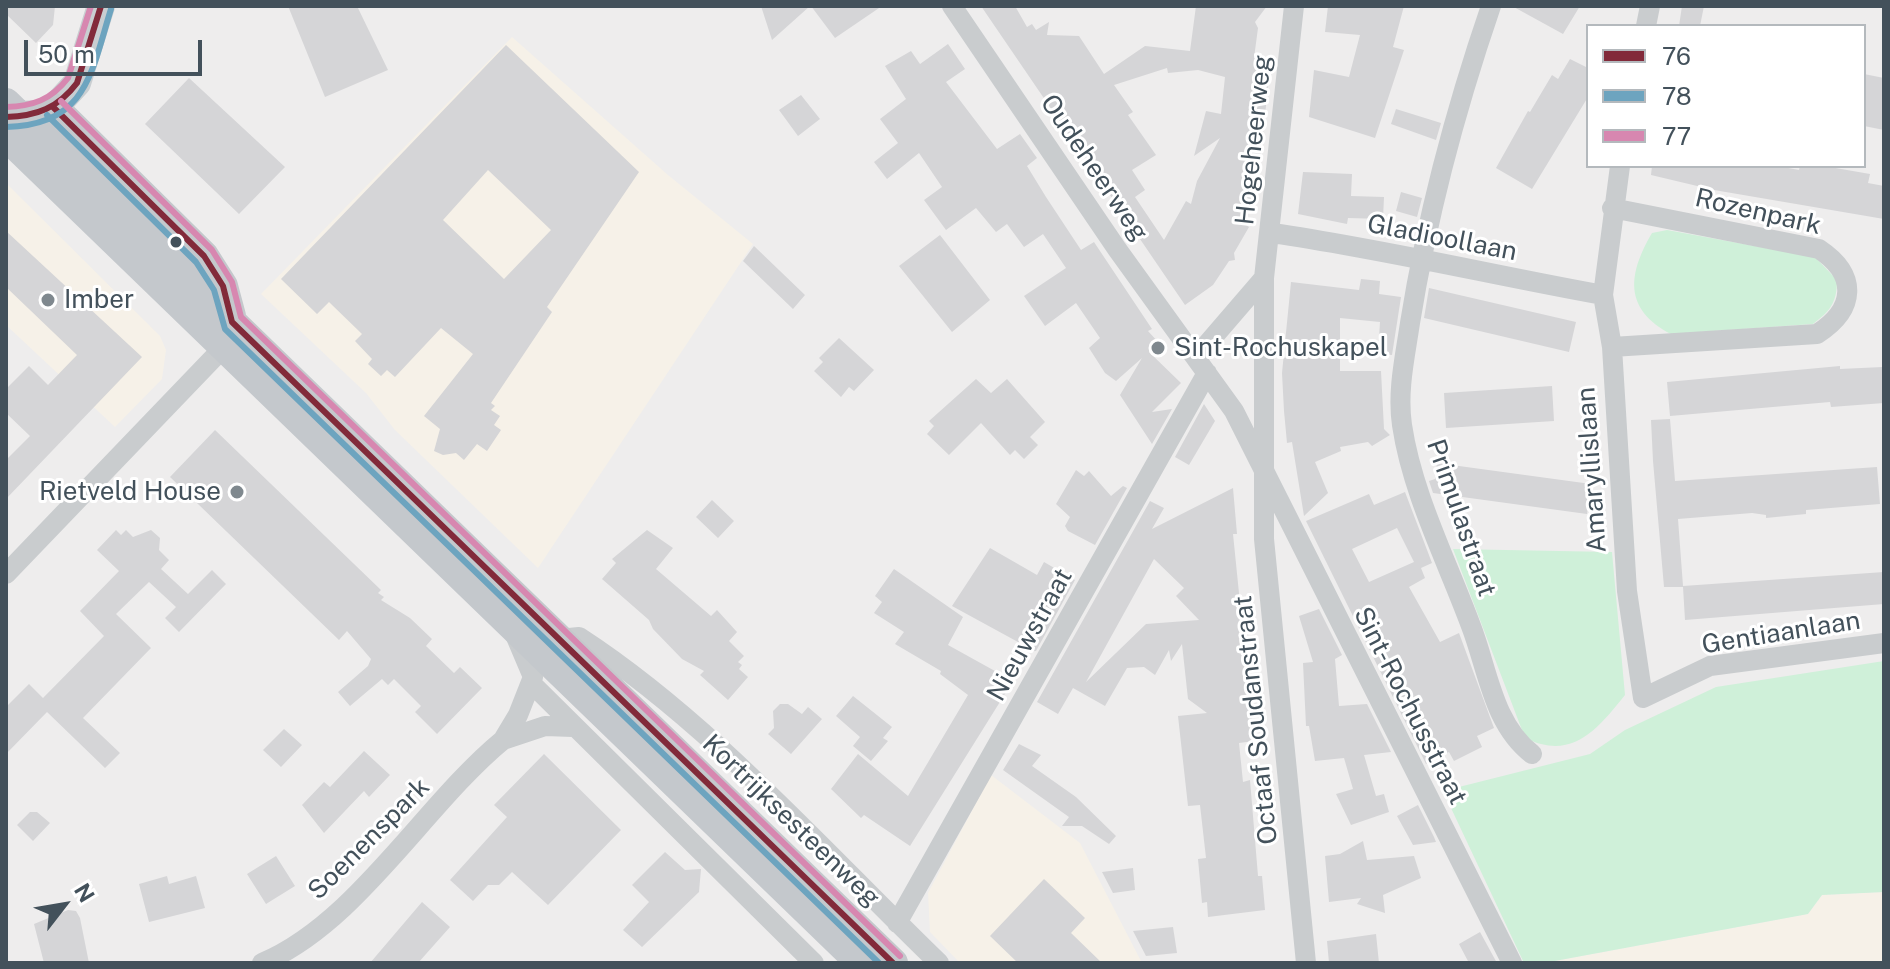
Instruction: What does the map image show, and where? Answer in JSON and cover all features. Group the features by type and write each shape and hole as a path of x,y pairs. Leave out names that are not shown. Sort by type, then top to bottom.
{"main road":[{"name":"Kortrijksesteenweg","path":"10,118 39,115 54,108"},
{"path":"54,108 204,256 223,286 228,335"},
{"name":"Kortrijksesteenweg","path":"10,118 228,335 507,622 861,963"},
{"name":"Kortrijksesteenweg","path":"228,335 569,638 893,963"}],"street":[{"path":"54,108 77,83 101,6"},
{"name":"Oudeheerweg","path":"952,6 1117,249 1234,411 1264,471"},
{"name":"Hogeheerweg","path":"1264,471 1264,278 1272,233 1294,6"},
{"name":"Primulastraat","path":"1491,6 1420,257 1400,387 1402,425 1412,469 1482,654 1501,717 1514,740 1532,754"},
{"name":"Amaryllislaan","path":"1620,168 1603,295 1612,347 1627,591 1643,698"},
{"name":"Rozenpark","path":"1612,208 1819,249 1835,259 1847,278 1848,298 1838,321 1817,334 1612,347"},
{"name":"Gladioollaan","path":"1272,233 1420,257 1461,270 1603,295"},
{"name":"Nieuwstraat","path":"897,923 1202,365 1264,278"},
{"path":"6,574 228,335"},
{"name":"Octaaf Soudanstraat","path":"1264,471 1264,539 1306,963"},
{"name":"Sint-Rochusstraat","path":"1264,471 1512,963"},
{"path":"507,622 524,648 531,683 814,963"},
{"name":"Kortrijksesteenweg","path":"569,638 641,679 939,963"},
{"name":"Gentiaanlaan","path":"1643,698 1710,666 1884,643"},
{"name":"Soenenspark","path":"262,963 307,937 348,900 503,740 518,715 531,683"},
{"name":"Soenenspark","path":"503,740 545,726 573,727"}],"shaded area":[{"path":"512,37 668,175 753,244 538,568 395,430 366,393 261,294"},
{"path":"6,183 160,336 166,350 162,379 115,427 6,325"},
{"path":"991,775 1080,843 1142,963 960,963 930,932 928,893"},
{"path":"1884,892 1884,963 1544,963 1808,914 1822,895"}],"green space":[{"path":"1667,230 1815,257 1837,280 1834,301 1813,324 1671,334 1644,313 1634,290 1638,263 1652,233"},
{"path":"1453,549 1612,552 1625,695 1604,720 1582,738 1557,746 1525,738"},
{"path":"1884,661 1884,892 1822,895 1808,914 1544,963 1524,963 1443,791 1590,754 1625,730 1716,687"}],"building":[{"path":"6,6 55,6 53,25 36,43 6,14"},
{"path":"288,6 357,6 388,70 325,97"},
{"path":"761,6 810,6 772,40"},
{"path":"811,6 882,6 835,38"},
{"path":"981,6 1015,6 1027,27 1032,24 1036,30 1049,22 1047,35 1079,36 1104,74 1145,46 1190,51 1196,6 1267,6 1255,22 1258,28 1254,58 1271,59 1258,181 1246,225 1249,227 1234,253 1235,260 1229,261 1213,285 1185,305","holes":["1167,68 1168,73 1198,70 1225,77 1221,114 1206,111 1194,156 1220,138 1197,181 1191,204 1186,201 1164,240 1135,197 1145,190 1132,170 1156,155 1128,115 1133,112 1114,85"]},
{"path":"1328,6 1404,6 1393,47 1404,50 1375,138 1309,117 1314,70 1349,77 1360,35 1325,32"},
{"path":"1512,6 1580,6 1563,34"},
{"path":"1682,6 1704,6 1700,24 1679,24"},
{"path":"948,44 965,69 946,82 997,149 1020,134 1037,158 1027,166 1046,197 1081,250 1094,242 1152,329 1148,331 1159,343 1149,352 1181,383 1152,412 1172,409 1152,444 1120,395 1142,358 1116,381 1105,373 1089,348 1100,338 1076,303 1045,326 1024,296 1066,268 1043,234 1024,247 1007,224 996,232 976,208 946,230 924,200 942,187 919,153 887,179 874,162 898,143 880,119 906,99 885,66 911,51 920,64"},
{"path":"506,45 639,172 547,307 552,312 491,403 495,406 491,410 500,416 494,425 501,430 487,451 477,444 464,460 456,453 443,455 434,451 440,429 424,416 473,354 441,328 395,377 387,370 381,376 368,364 372,359 355,341 362,334 329,302 317,314 281,279","holes":["488,170 551,230 504,279 443,220"]},
{"path":"1570,59 1586,67 1586,100 1532,189 1496,168 1552,75 1558,79"},
{"path":"1866,74 1884,78 1884,130 1866,126"},
{"path":"189,78 285,167 239,214 145,124"},
{"path":"801,95 820,119 798,136 779,110"},
{"path":"1396,109 1441,123 1436,140 1391,124"},
{"path":"1652,168 1836,168 1870,174 1868,183 1884,186 1884,219 1714,190 1651,175"},
{"path":"1303,172 1352,174 1351,196 1384,197 1383,219 1348,218 1347,224 1298,214"},
{"path":"1401,192 1422,198 1417,217 1396,211"},
{"path":"6,231 142,357 6,499 6,460 30,436 6,413 6,389 29,366 48,385 77,355 6,287"},
{"path":"940,235 990,300 952,332 899,266"},
{"path":"754,246 805,295 793,309 743,261"},
{"path":"1361,279 1380,281 1379,294 1401,297 1392,355 1378,354 1380,322 1340,318 1340,371 1381,371 1384,429 1390,435 1372,446 1368,442 1340,447 1341,451 1315,462 1328,493 1304,516 1292,442 1287,443 1284,411 1282,373 1291,282 1359,290"},
{"path":"1429,288 1576,322 1569,352 1424,318"},
{"path":"839,338 874,370 854,391 849,387 841,397 814,371 823,362 819,358"},
{"path":"1840,366 1840,369 1883,367 1884,403 1831,407 1830,402 1670,416 1667,382"},
{"path":"976,379 991,393 1007,379 1045,422 1030,437 1038,445 1024,459 1015,450 1010,455 981,423 949,455 927,434 934,426 929,421"},
{"path":"1552,386 1554,421 1446,428 1444,393"},
{"path":"1204,404 1215,421 1189,465 1175,457"},
{"path":"1670,419 1675,481 1877,467 1880,504 1806,510 1806,514 1766,518 1766,515 1752,513 1678,519 1683,586 1884,572 1884,604 1685,620 1683,587 1664,587 1653,461 1651,420"},
{"path":"215,430 381,590 378,593 384,597 381,600 410,618 432,639 426,646 454,673 460,667 482,688 437,734 415,712 421,706 394,679 388,685 382,679 350,706 338,692 368,666 371,659 347,631 339,640 170,477"},
{"path":"1437,463 1591,484 1587,514 1433,493 1429,481 1435,479"},
{"path":"1076,470 1084,476 1089,471 1111,496 1123,486 1127,488 1095,545 1068,531 1065,526 1070,517 1056,504"},
{"path":"1233,488 1237,534 1233,534 1254,741 1239,743 1243,782 1250,780 1258,876 1262,876 1265,910 1208,917 1207,902 1202,903 1198,859 1206,858 1200,805 1188,806 1178,716 1207,713 1188,699 1182,644 1171,661 1169,650 1155,675 1144,667 1127,668 1105,706 1073,688 1058,714 1037,702 1150,501 1164,508 1152,529","holes":["1154,559 1184,588 1176,596 1199,620 1146,624 1086,682"]},
{"path":"1405,492 1432,563 1421,568 1425,578 1409,587 1440,642 1459,633 1494,728 1477,736 1482,747 1454,761 1449,752 1426,764 1306,521 1369,494 1374,505","holes":["1397,528 1414,562 1369,582 1352,549"]},
{"path":"712,500 734,521 718,538 696,517"},
{"path":"116,530 121,535 126,530 133,537 151,530 160,538 159,550 169,560 161,569 188,594 212,570 226,584 179,632 165,618 176,607 149,582 116,614 151,648 83,718 120,753 105,768 47,712 6,754 6,707 29,684 43,698 104,636 80,611 119,571 97,550"},
{"path":"647,530 673,548 656,569 711,616 717,610 737,632 729,641 744,656 738,662 742,665 739,669 748,677 728,700 700,675 704,671 682,659 653,629 649,620 602,579 616,563 612,559"},
{"path":"990,548 1037,575 1044,562 1075,580 1036,651 1020,652 1018,642 952,606"},
{"path":"894,569 963,617 948,645 1013,681 910,846 864,815 861,818 831,789 858,754 908,796 968,695 940,674 941,671 895,644 904,632 874,613 882,602 875,596"},
{"path":"1319,609 1342,655 1335,659 1339,706 1367,704 1391,752 1364,755 1376,796 1384,794 1389,812 1351,825 1336,794 1353,789 1344,758 1315,761 1309,726 1306,726 1303,663 1313,662 1299,616"},
{"path":"853,696 892,727 883,738 888,741 871,761 853,746 860,737 836,716"},
{"path":"780,704 788,704 802,714 808,707 822,719 791,754 768,734 774,728 773,711"},
{"path":"284,729 302,745 281,767 263,750"},
{"path":"1019,744 1041,755 1032,766 1076,797 1116,836 1109,844 1082,826 1062,826 1069,817 1003,770"},
{"path":"364,751 390,775 369,797 364,791 324,833 302,805 324,782 330,787"},
{"path":"544,754 621,830 548,905 512,872 499,885 488,885 473,901 450,880 507,817 494,805"},
{"path":"1418,805 1436,842 1413,845 1397,816"},
{"path":"30,812 37,812 50,823 33,841 17,825"},
{"path":"1363,841 1367,860 1414,856 1421,878 1383,895 1385,913 1357,904 1361,898 1329,902 1325,856 1340,854"},
{"path":"665,852 685,870 701,869 699,892 642,947 623,930 649,902 632,885"},
{"path":"276,856 295,886 266,904 247,874"},
{"path":"1133,868 1135,890 1113,893 1102,872"},
{"path":"167,876 169,884 196,876 205,908 149,922 139,884"},
{"path":"1044,879 1085,918 1071,933 1102,963 1018,963 990,936"},
{"path":"422,902 450,927 418,963 370,963"},
{"path":"68,910 76,911 80,918 89,963 44,963 34,924"},
{"path":"1173,927 1177,953 1146,956 1133,931"},
{"path":"1480,932 1497,963 1469,963 1459,944"},
{"path":"1376,934 1379,963 1329,963 1327,941"}],"transit line":[{"name":"77","path":"6,107 41,100 55,92 68,78 91,6"},
{"name":"76","path":"6,117 46,109 70,92 77,83 101,6"},
{"name":"78","path":"6,127 33,124 54,117 70,106 90,74 111,9"},
{"name":"77","path":"61,101 212,250 232,282 241,317 900,956"},
{"name":"76","path":"54,108 204,256 223,286 232,322 893,963"},
{"name":"78","path":"47,115 196,262 214,290 225,329 879,963"}],"place":[{"name":"Imber","path":"48,300"},
{"name":"Sint-Rochuskapel","path":"1158,348"},
{"name":"Rietveld House","path":"237,492"}]}
